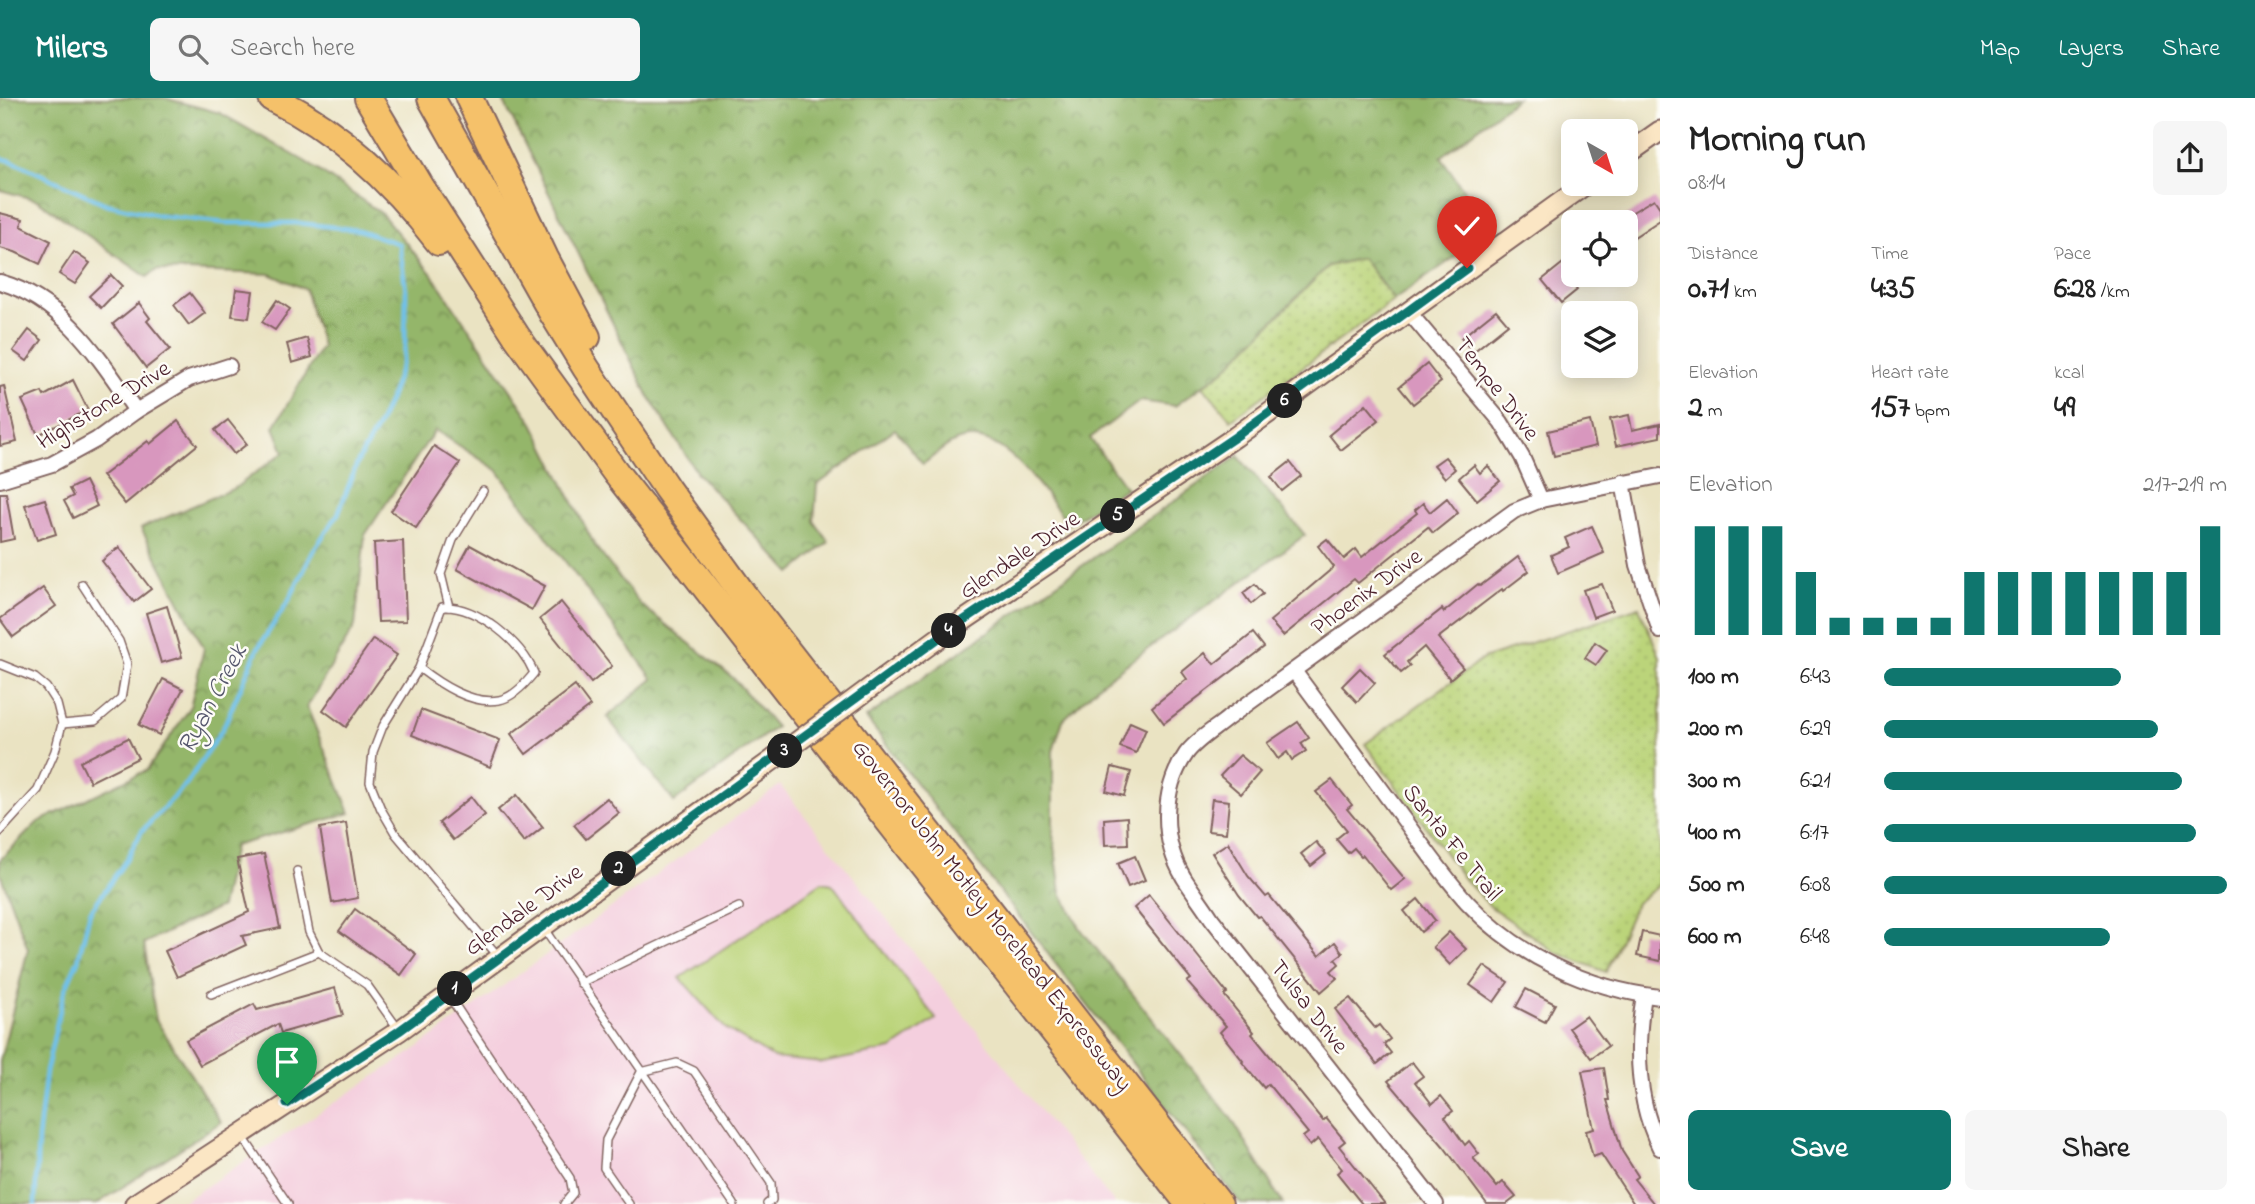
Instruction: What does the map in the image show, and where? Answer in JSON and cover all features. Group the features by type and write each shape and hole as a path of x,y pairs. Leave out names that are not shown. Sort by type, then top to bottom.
{"highway":[{"path":"272,98 333,136 385,180 430,230 485,310 517,337"},
{"path":"368,98 419,184 517,337"},
{"name":"Governor John Motley Morehead Expressway","path":"431,98 553,314 667,489 745,597 1219,1204"},
{"path":"469,98 577,320 658,458 667,489"},
{"name":"Governor John Motley Morehead Expressway","path":"517,337 616,473 1189,1204"}],"street":[{"path":"1638,147 1660,131"},
{"name":"Glendale Drive","path":"135,1204 399,1031 885,677 1235,437 1569,196"},
{"path":"0,282 36,297 59,313 82,335 136,411"},
{"name":"Tempe Drive","path":"1408,311 1502,422 1522,457 1541,500"},
{"name":"Highstone Drive","path":"0,480 52,464 96,440 136,411 189,379 229,366"},
{"name":"Phoenix Drive","path":"1166,826 1173,777 1188,751 1228,718 1514,511 1541,500 1660,475"},
{"path":"1623,482 1638,565 1660,631"},
{"name":"Santa Fe Trail","path":"1294,671 1454,887 1487,921 1538,958 1559,968 1599,984 1660,997"},
{"name":"Tulsa Drive","path":"1166,826 1183,876 1212,919 1436,1204"},
{"path":"1644,995 1639,1031 1639,1079 1649,1126 1660,1148"}],"lane":[{"path":"449,607 441,574 453,540 483,491"},
{"path":"62,724 95,720 121,699 127,664 119,641 82,584"},
{"path":"419,668 436,681 474,699 487,700 501,700 522,686 534,673 529,661 507,635 457,606 442,607 419,668 383,726 373,752 370,782 381,809 395,832 499,957"},
{"path":"0,664 35,678 46,687 57,705 62,724 55,751 38,790 0,832"},
{"path":"298,871 309,932 318,952 367,985 399,1031"},
{"path":"580,983 739,907"},
{"path":"541,926 734,1204"},
{"path":"211,994 318,952"},
{"path":"448,995 570,1178 573,1193 564,1204"},
{"path":"629,1204 604,1168 606,1140 641,1072 677,1062 694,1071 771,1183 772,1200 767,1204"},
{"path":"241,1134 288,1204"}],"shaded area":[{"path":"780,785 1115,1204 179,1204 415,1050"}],"green space":[{"path":"0,98 165,98 220,113 306,162 381,213 431,273 533,423 595,546 640,604 733,678 776,727 674,802 607,717 653,679 497,470 435,430 365,535 355,626 307,707 350,813 234,846 221,907 144,943 156,1020 221,1122 97,1204 0,1204 0,1061 28,949 0,873 0,860 38,822 147,770 190,708 204,648 141,528 235,488 284,452 274,427 322,346 305,289 270,274 157,270 147,277 37,200 0,190"},
{"path":"502,98 1517,98 1441,157 1492,231 1394,300 1362,258 1328,266 1224,370 1175,406 1140,401 1090,438 1126,488 1069,524 1020,464 988,441 971,438 954,442 923,464 895,429 817,485 814,521 829,542 791,573 697,473 648,395"},
{"path":"1362,258 1394,300 1231,420 1203,386 1224,370 1328,266"},
{"path":"1238,456 1305,535 1101,683 1063,720 1053,751 1053,834 1061,893 1080,928 1231,1118 1283,1204 1241,1204 866,718"},
{"path":"1639,607 1660,657 1660,885 1636,903 1606,972 1555,952 1491,907 1465,880 1365,744 1483,659"},
{"path":"822,882 832,884 936,1019 892,1049 822,1063 774,1058 725,1028 680,978"}],"building":[{"path":"1654,199 1660,208 1660,220 1638,234 1638,210 1636,210"},
{"path":"0,213 23,219 21,226 51,241 40,264 0,248"},
{"path":"74,252 90,263 75,284 59,274"},
{"path":"1561,265 1561,287 1575,287 1577,290 1561,303 1542,280"},
{"path":"111,275 122,286 101,308 89,296"},
{"path":"236,289 253,291 249,318 232,316"},
{"path":"190,293 205,313 189,325 174,305"},
{"path":"277,300 290,309 275,330 262,322"},
{"path":"139,303 150,318 147,321 170,349 146,368 113,324"},
{"path":"1496,310 1508,324 1473,352 1461,338"},
{"path":"29,330 42,340 27,361 13,351"},
{"path":"307,338 312,357 292,363 287,344"},
{"path":"1427,364 1441,382 1413,404 1399,387"},
{"path":"73,380 88,410 38,435 22,400 42,392 44,396"},
{"path":"4,386 17,442 0,446 0,387"},
{"path":"1366,404 1379,420 1341,450 1329,435"},
{"path":"1629,415 1632,430 1660,424 1660,437 1616,446 1610,419"},
{"path":"228,420 247,444 234,454 215,430"},
{"path":"178,421 197,445 125,504 102,476 148,441 150,444"},
{"path":"1590,421 1596,446 1554,456 1548,431"},
{"path":"434,446 460,463 416,528 391,511"},
{"path":"1445,457 1455,469 1445,478 1434,465"},
{"path":"1290,462 1301,476 1282,491 1271,477"},
{"path":"1474,465 1480,473 1488,466 1500,481 1477,500 1459,478"},
{"path":"85,481 97,506 73,518 64,501 73,496 69,489"},
{"path":"0,493 6,493 14,539 0,542"},
{"path":"1447,498 1458,513 1433,533 1428,527 1358,583 1354,579 1283,636 1270,621 1334,567 1318,546 1327,539 1344,559 1356,549 1362,557 1417,513 1415,510 1423,503 1430,512"},
{"path":"45,499 56,534 37,540 25,505"},
{"path":"1592,526 1604,553 1558,573 1551,555 1569,547 1565,538"},
{"path":"403,541 406,621 378,622 374,543"},
{"path":"470,545 545,586 532,610 457,569"},
{"path":"119,547 151,589 134,602 102,561"},
{"path":"1518,557 1529,571 1438,638 1463,668 1450,679 1424,647 1407,662 1410,666 1401,673 1385,654 1442,609 1444,612 1478,584 1480,586"},
{"path":"1255,584 1263,594 1251,604 1243,593"},
{"path":"1602,584 1612,610 1593,617 1583,590"},
{"path":"43,588 56,606 13,637 0,619"},
{"path":"561,602 612,666 591,683 540,619"},
{"path":"167,606 182,657 161,663 146,613"},
{"path":"1253,633 1264,647 1164,723 1152,707 1187,679 1182,672 1205,653 1214,664"},
{"path":"373,639 397,655 346,727 323,710"},
{"path":"1595,642 1607,650 1596,665 1585,658"},
{"path":"1360,668 1375,683 1357,702 1342,686"},
{"path":"163,679 183,689 159,735 139,725"},
{"path":"575,686 590,706 526,754 511,734"},
{"path":"421,710 500,740 490,767 412,735"},
{"path":"1130,722 1146,729 1136,753 1120,747"},
{"path":"1298,722 1309,738 1301,743 1306,751 1292,760 1287,752 1278,759 1267,743"},
{"path":"128,738 138,758 90,782 80,762"},
{"path":"1240,755 1260,772 1241,794 1220,776"},
{"path":"1112,767 1131,772 1124,796 1106,791"},
{"path":"1332,780 1352,805 1347,809 1405,879 1391,890 1363,855 1354,848 1348,853 1336,839 1347,830 1316,792"},
{"path":"517,795 543,827 524,842 498,810"},
{"path":"471,797 485,815 453,840 439,823"},
{"path":"607,798 619,813 586,839 574,825"},
{"path":"1212,799 1229,801 1226,833 1208,831"},
{"path":"1127,817 1128,844 1105,845 1104,819"},
{"path":"346,823 358,898 332,903 320,828"},
{"path":"1316,842 1326,854 1311,866 1301,854"},
{"path":"1228,843 1248,876 1266,897 1269,895 1319,956 1335,942 1343,953 1335,959 1339,964 1331,971 1337,978 1321,992 1260,916 1257,917 1239,895 1212,853"},
{"path":"264,854 280,928 242,936 246,945 177,977 165,951 249,912 237,859"},
{"path":"1135,856 1145,880 1128,887 1118,863"},
{"path":"1149,895 1227,993 1224,995 1254,1032 1252,1034 1323,1121 1326,1118 1345,1141 1339,1146 1385,1204 1362,1204 1337,1173 1342,1169 1318,1139 1310,1146 1303,1137 1308,1133 1268,1084 1264,1088 1242,1062 1220,1032 1226,1026 1187,982 1191,979 1134,908"},
{"path":"1418,899 1435,920 1421,932 1404,911"},
{"path":"355,909 416,954 401,975 339,931"},
{"path":"1449,932 1466,949 1450,965 1433,947"},
{"path":"1642,932 1660,936 1660,961 1637,956"},
{"path":"1484,966 1508,982 1494,1002 1470,985"},
{"path":"335,988 343,1015 281,1033 278,1024 200,1065 186,1040 254,1004 257,1010"},
{"path":"1526,989 1555,1004 1545,1022 1516,1007"},
{"path":"1350,998 1375,1028 1379,1025 1390,1039 1384,1044 1391,1053 1377,1064 1335,1009"},
{"path":"1586,1016 1608,1046 1591,1058 1569,1028"},
{"path":"1412,1062 1423,1076 1415,1082 1432,1104 1441,1096 1453,1111 1445,1117 1465,1145 1469,1141 1479,1154 1473,1158 1497,1187 1503,1182 1516,1197 1507,1204 1487,1204 1444,1147 1388,1081"},
{"path":"1604,1068 1607,1100 1622,1151 1638,1176 1634,1179 1654,1204 1634,1204 1601,1154 1593,1157 1586,1131 1594,1129 1582,1071"}],"waterway":[{"name":"Ryan Creek","path":"0,158 106,204 161,216 225,223 299,223 359,230 399,244 406,290 402,363 390,398 358,461 338,514 315,548 289,600 258,648 223,728 187,783 142,831 124,863 90,912 78,960 64,992 46,1072 38,1139 35,1204"}],"route":[{"path":"287,1104 399,1031 951,629 1235,437 1467,268"}]}
